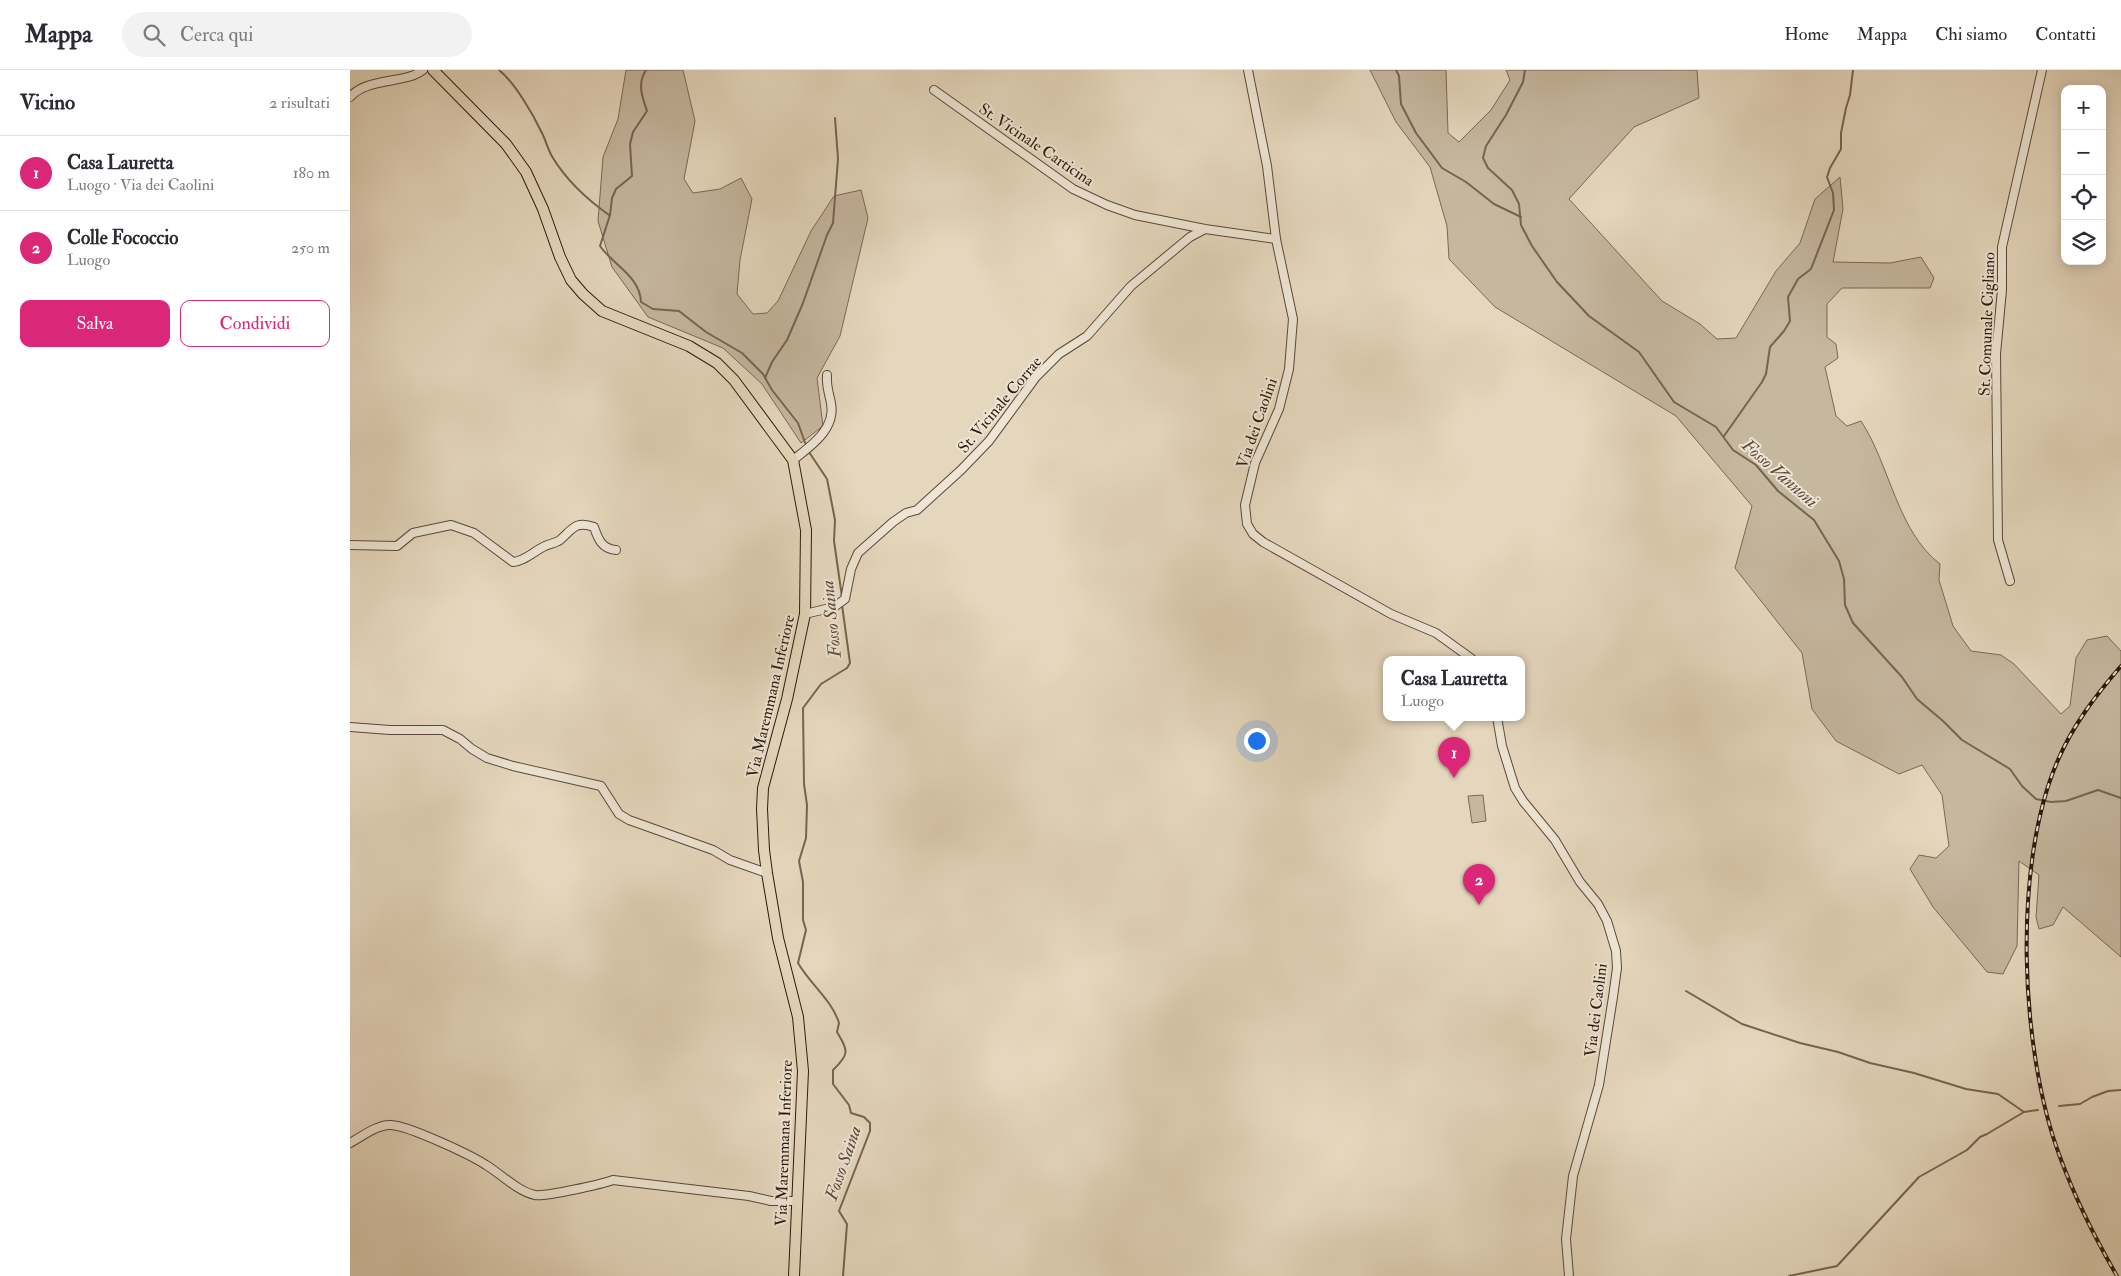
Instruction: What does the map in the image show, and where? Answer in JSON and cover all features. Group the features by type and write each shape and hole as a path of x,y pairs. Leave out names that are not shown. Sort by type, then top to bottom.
{"main road":[{"name":"Via Maremmana Inferiore","path":"433,70 506,144 526,172 543,209 561,260 571,280 583,294 602,311 689,346 717,363 734,380 784,445 793,460 806,530 805,614 788,698 764,788 764,850 778,938 798,1017 803,1071 794,1276"}],"street":[{"path":"350,97 354,93 375,84 408,77 423,70"},
{"name":"Via dei Caolini","path":"1248,70 1267,166 1276,239 1293,319 1293,341 1279,409 1255,463 1249,484 1245,505 1247,524 1253,534 1263,542 1391,614 1436,632 1468,656"},
{"name":"St. Comunale Cigliano","path":"2010,581 1998,540 1996,354 2002,290 2002,247 2042,70"},
{"name":"St. Vicinale Carticina","path":"934,90 1073,189 1107,205 1135,215 1205,229 1276,239"},
{"name":"St. Vicinale Corrae","path":"805,614 834,607 845,600 851,569 858,553 893,522 906,513 917,510 961,470 990,441 1036,377 1059,354 1087,336 1131,286 1190,237 1205,229"},
{"path":"793,460 820,438 831,418 831,404 826,389 827,376"},
{"path":"350,545 397,546 413,534 423,530 451,525 474,533 513,562 519,562 543,546 559,541 566,532 576,526 586,524 594,527 601,543 608,550 616,550"},
{"name":"Via dei Caolini","path":"1498,721 1502,746 1515,788 1523,801 1555,840 1580,882 1598,904 1608,923 1616,951 1613,997 1599,1085 1572,1185 1566,1239 1569,1276"},
{"path":"350,727 390,730 443,730 460,739 487,758 513,766 601,786 619,814 628,820 713,850 730,860 767,873"},
{"path":"350,1143 380,1127 390,1124 412,1130 468,1155 524,1190 539,1196 602,1184 613,1180 749,1196 771,1201 797,1201"}],"shaded area":[{"path":"626,70 683,70 695,121 684,179 693,193 720,189 741,178 752,199 740,260 737,294 753,314 767,313 778,301 811,231 834,196 861,190 868,218 840,336 817,378 823,426 801,443 762,384 723,348 648,317 612,267 598,221 603,157 618,119"},
{"path":"1370,70 1446,70 1448,133 1459,142 1491,110 1510,80 1506,70 1697,70 1699,98 1634,127 1569,199 1662,301 1700,324 1717,339 1736,338 1776,271 1800,243 1815,199 1840,177 1843,209 1833,262 1890,263 1921,257 1934,278 1930,288 1842,288 1827,304 1827,337 1836,344 1838,358 1825,367 1836,416 1847,426 1861,421 1871,438 1904,516 1925,550 1940,564 1939,580 1953,626 1971,651 2001,655 2014,664 2061,714 2070,706 2076,658 2087,640 2107,636 2121,651 2121,957 2063,907 2053,925 2039,929 2036,917 2039,875 2019,861 2017,946 2003,974 1987,972 1933,907 1910,869 1919,855 1936,858 1949,846 1942,795 1922,765 1899,774 1836,741 1812,709 1802,653 1735,568 1752,506 1676,416 1495,307 1449,259 1447,226 1430,167 1396,122"},
{"path":"1483,795 1486,821 1472,823 1468,796"}],"waterway":[{"name":"Fosso Saina","path":"499,70 529,108 551,155 565,174 578,190 609,215"},
{"name":"Fosso Saina","path":"646,70 641,85 647,111 633,132 630,144 632,176 616,189 600,246 631,278 636,285 641,302 653,309 679,311 706,332 742,353 763,374 772,390 798,423 807,448"},
{"path":"1396,70 1399,76 1401,104 1416,133 1442,168 1466,182 1494,204 1521,217"},
{"name":"Fosso Vannoni","path":"1525,70 1523,82 1506,115 1486,146 1483,158 1488,168 1512,190 1519,204 1521,225 1532,246 1557,282 1589,316 1639,352 1674,402 1716,427 1733,450 1756,465 1778,491 1814,520 1839,561 1844,579 1845,605 1853,623 1902,677 1917,699 1962,740 2010,769 2022,786 2036,799 2051,802 2066,801 2098,790 2121,798"},
{"path":"1724,436 1766,374 1770,347 1790,321 1788,297 1798,279 1811,269 1834,210 1833,193 1827,177 1841,149 1841,133 1850,95 1853,70"},
{"path":"765,378 772,362 787,340 833,223 838,159 835,118"},
{"name":"Fosso Saina","path":"809,452 827,479 835,520 834,541 842,597"},
{"name":"Fosso Saina","path":"842,605 850,663 847,668 821,684 803,708 804,784 807,805 806,838 799,861 803,882 803,920 806,930 798,963 826,999 839,1023 837,1032 846,1052 845,1056 833,1070 833,1084 849,1105 851,1113 864,1117 870,1123 870,1131 839,1211 847,1224 843,1276"},
{"path":"1686,991 1742,1024 1870,1063 1914,1073 1966,1089 1998,1094 2024,1112"},
{"path":"2059,1106 2080,1104 2108,1091 2121,1090"},
{"path":"1789,1276 1837,1266 1919,1177 1967,1150 1980,1137 2024,1112 2038,1110"}],"railway":[{"path":"2117,1276 2072,1188 2047,1114 2036,1065 2030,1012 2027,958 2028,904 2033,851 2043,803 2064,747 2094,699 2121,666"}],"place":[{"name":"Casa Lauretta","path":"1454,778"},
{"name":"Colle Fococcio","path":"1479,905"}]}
